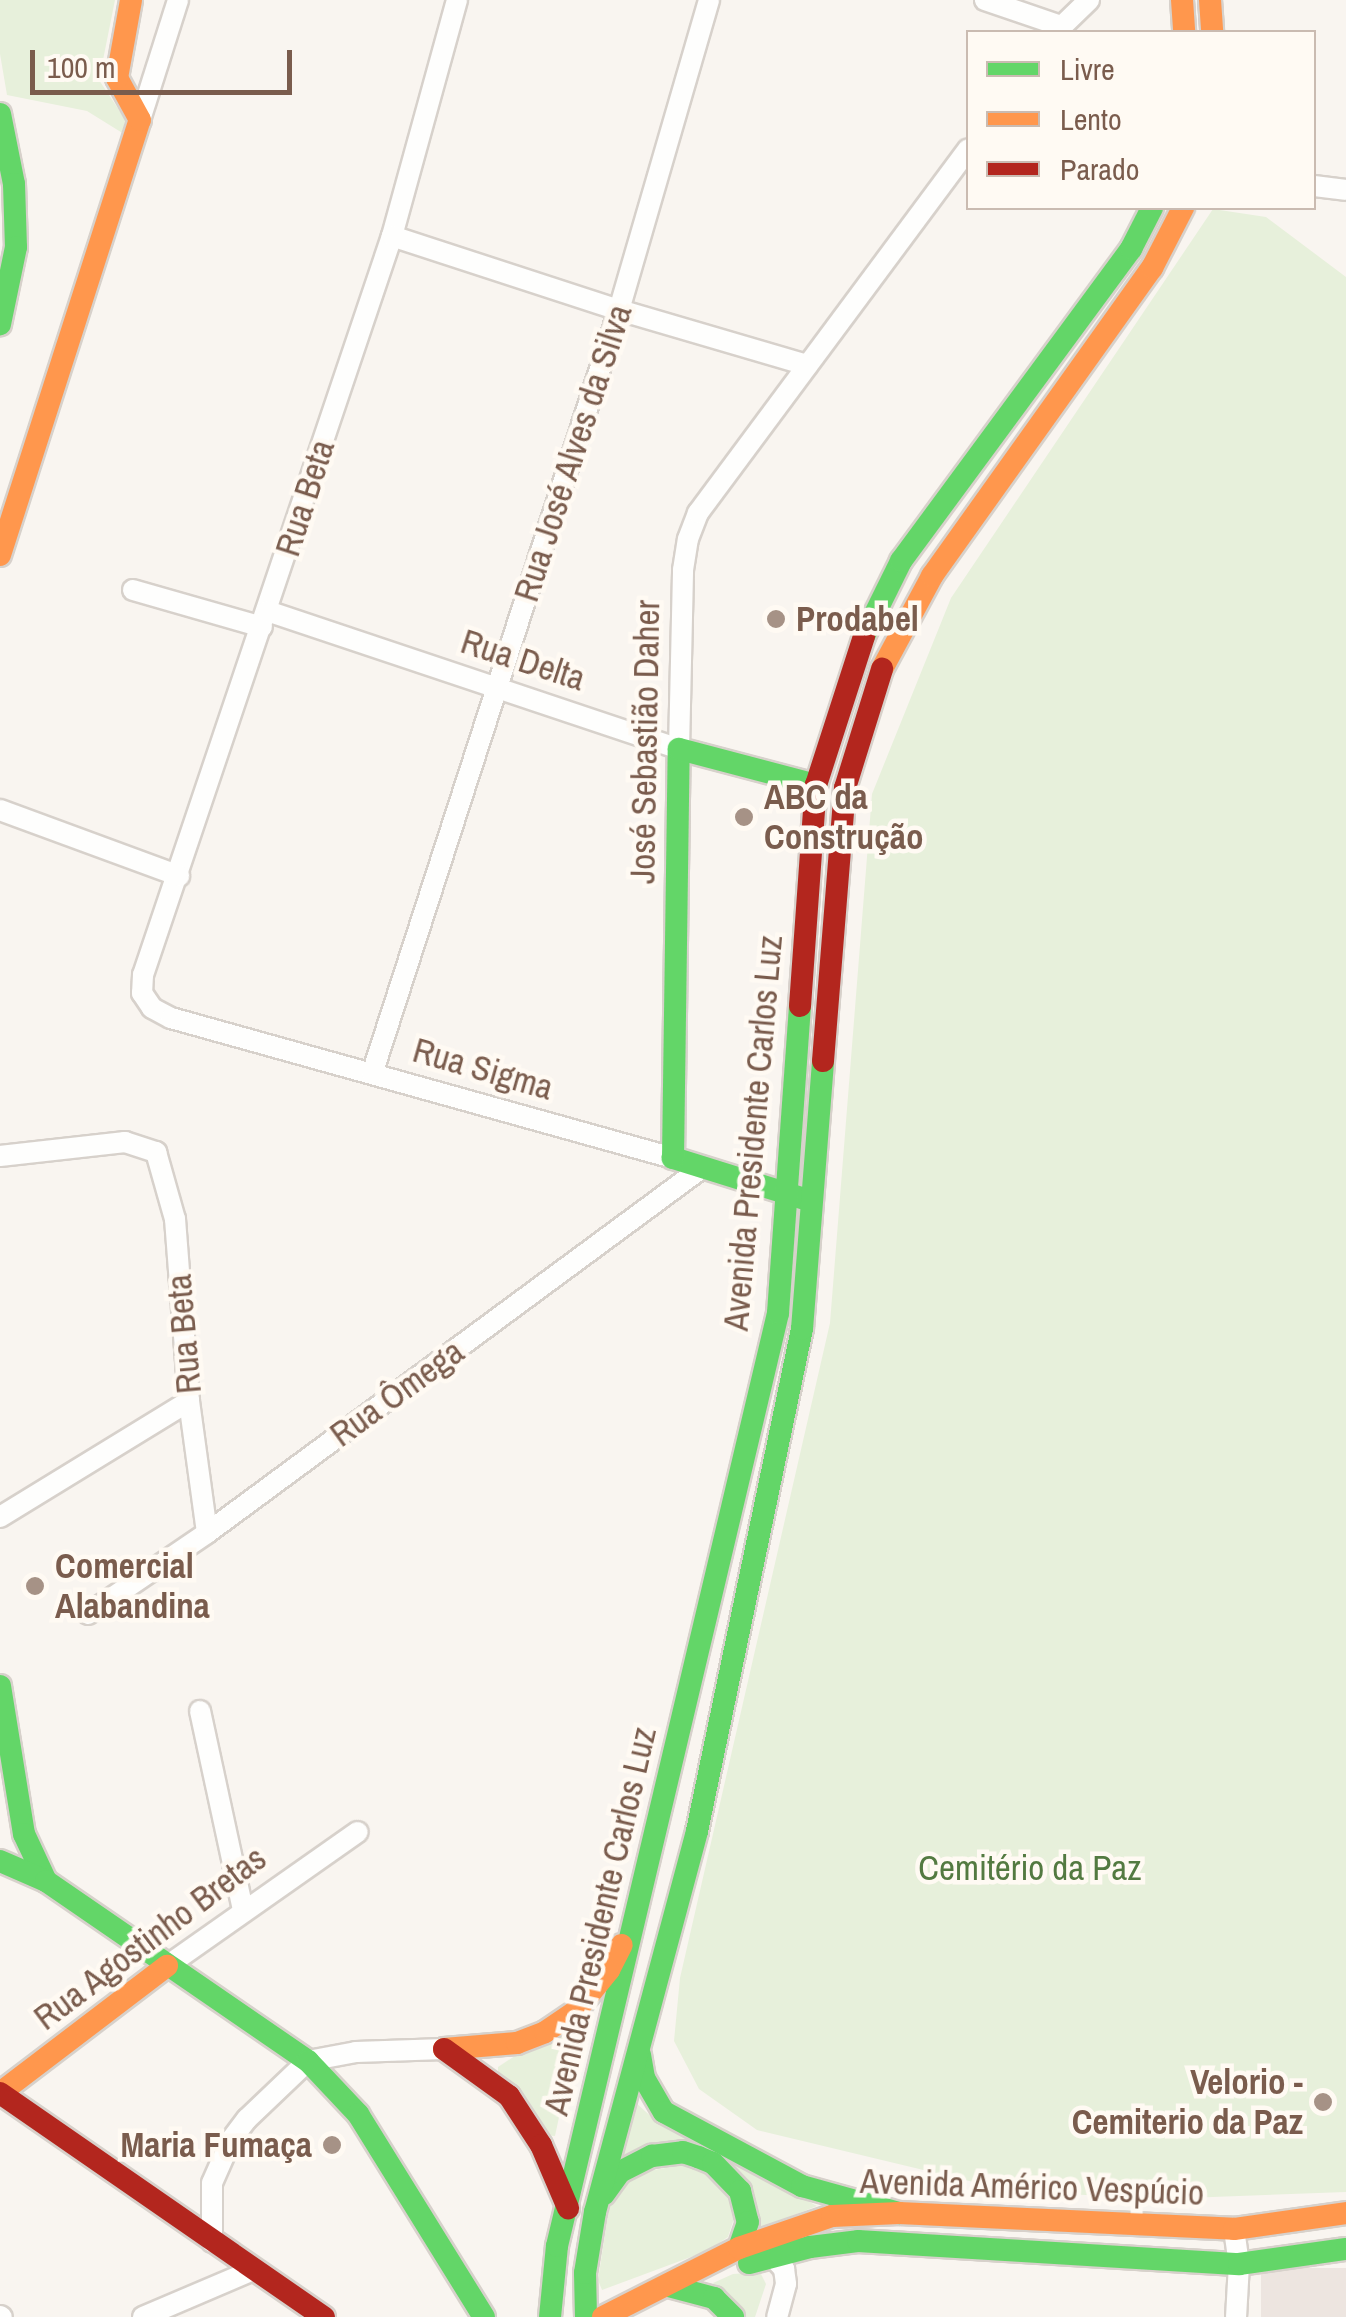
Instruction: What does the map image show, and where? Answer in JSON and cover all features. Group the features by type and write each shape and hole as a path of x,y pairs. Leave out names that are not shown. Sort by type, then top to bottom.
{"main road":[{"path":"0,555 140,120 118,78 132,0"},
{"path":"1182,0 1184,30"},
{"path":"1210,0 1212,30"},
{"path":"0,114 14,184 16,248 0,324"},
{"name":"Avenida Presidente Carlos Luz","path":"550,2317 557,2246 640,1910 778,1313 816,785 854,656 901,562 1131,250 1151,210"},
{"name":"Avenida Presidente Carlos Luz","path":"586,2317 586,2274 595,2212 697,1831 802,1329 845,788 882,668 932,576 1152,268 1182,210"},
{"name":"Rua Delta","path":"679,748 816,785"},
{"name":"José Sebastião Daher","path":"673,1158 679,748"},
{"name":"Rua Sigma","path":"673,1158 788,1198 814,1201"},
{"path":"0,1686 24,1834 46,1881"},
{"path":"24,1834 0,1860 46,1881 308,2061 358,2114 484,2317"},
{"path":"444,2049 516,2043 545,2032 575,2012 609,1970 640,1910"},
{"name":"Rua Agostinho Bretas","path":"0,2093 167,1966"},
{"path":"444,2049 508,2096 541,2144 568,2208"},
{"path":"640,2052 644,2078 664,2112 802,2186 899,2212"},
{"path":"0,2093 324,2317"},
{"path":"595,2212 608,2185 634,2163 684,2152 713,2163 740,2191 748,2222 740,2248"},
{"name":"Avenida Américo Vespúcio","path":"613,2312 740,2248 832,2216 899,2212 1234,2229 1346,2212"},
{"name":"Avenida Américo Vespúcio","path":"669,2286 772,2256 858,2241 1239,2264 1346,2249"},
{"path":"669,2286 714,2298 733,2317"}],"street":[{"path":"140,120 178,0"},
{"name":"Rua Beta","path":"142,992 143,975 392,236 457,0"},
{"name":"Rua José Alves da Silva","path":"372,1074 619,310 708,0"},
{"path":"985,0 1059,29 1089,0"},
{"name":"José Sebastião Daher","path":"679,748 688,539 718,482 966,153"},
{"path":"1316,186 1346,190"},
{"path":"392,236 619,310 807,365"},
{"name":"Rua Delta","path":"132,590 264,619 497,688 679,748"},
{"path":"0,810 179,876"},
{"name":"Rua Sigma","path":"142,992 152,1008 171,1018 673,1158"},
{"name":"Rua Beta","path":"0,1156 94,1144 142,1144 156,1152 164,1168 175,1219 189,1402 207,1534"},
{"name":"Rua Ômega","path":"88,1614 207,1534 703,1167"},
{"path":"0,1517 189,1402"},
{"path":"200,1711 243,1910"},
{"name":"Rua Agostinho Bretas","path":"167,1966 351,1836"},
{"path":"212,2242 212,2183 231,2140 247,2119 308,2061 356,2052 444,2049"},
{"path":"1234,2229 1239,2264 1236,2317"},
{"path":"772,2256 784,2269 786,2284 777,2317"},
{"path":"144,2317 251,2270"}],"shaded area":[{"path":"1261,2268 1346,2268 1346,2317 1261,2317"}],"green space":[{"path":"0,0 115,0 99,80 125,119 124,134 87,111 7,95 0,54"},
{"name":"Cemitério da Paz","path":"1212,210 1266,217 1346,277 1346,2192 1160,2199 1011,2191 757,2130 699,2089 674,2041 680,1978 830,1323 872,794 951,598"},
{"path":"578,2028 555,2136 544,2135 498,2078 498,2067 542,2038"},
{"path":"635,2102 655,2120 817,2206 756,2230 733,2167 623,2157"},
{"path":"694,2163 738,2206 728,2237 707,2251 602,2290 598,2280 609,2208 632,2174"},
{"path":"760,2272 766,2284 755,2317 743,2317 713,2283 733,2274"}],"traffic: fast":[{"path":"0,114 14,184 16,247 0,324"},
{"path":"864,636 901,561 1131,249 1151,210"},
{"path":"811,1201 673,1158 679,749 816,785"},
{"path":"550,2317 557,2246 778,1313 800,1006"},
{"path":"586,2317 585,2273 595,2212 697,1831 802,1329 823,1061"},
{"path":"0,1686 24,1834 46,1881"},
{"path":"0,1861 46,1881 308,2061 358,2114 484,2317"},
{"path":"640,2055 644,2078 664,2112 802,2186 899,2213"},
{"path":"604,2194 620,2172 652,2156 683,2152 698,2157 713,2163 740,2191 748,2222 739,2248"},
{"path":"749,2263 810,2247 858,2241 1239,2264 1346,2249"},
{"path":"669,2286 714,2298 733,2317"}],"traffic: slow":[{"path":"0,555 140,120 117,78 131,0"},
{"path":"1182,0 1184,30"},
{"path":"1210,0 1212,30"},
{"path":"882,669 932,576 1152,268 1182,210"},
{"path":"444,2049 517,2043 545,2032 575,2012 609,1970 622,1945"},
{"path":"0,2093 167,1966"},
{"path":"603,2317 739,2248 832,2216 899,2213 1234,2229 1346,2213"}],"traffic: jam":[{"path":"800,1006 816,785 864,636"},
{"path":"823,1061 845,788 882,669"},
{"path":"444,2049 509,2096 541,2145 568,2208"},
{"path":"0,2093 324,2317"}],"place":[{"name":"Prodabel","path":"776,619"},
{"name":"ABC da Construção","path":"744,817"},
{"name":"Comercial Alabandina","path":"35,1586"},
{"name":"Velorio - Cemiterio da Paz","path":"1323,2102"},
{"name":"Maria Fumaça","path":"332,2145"}]}
